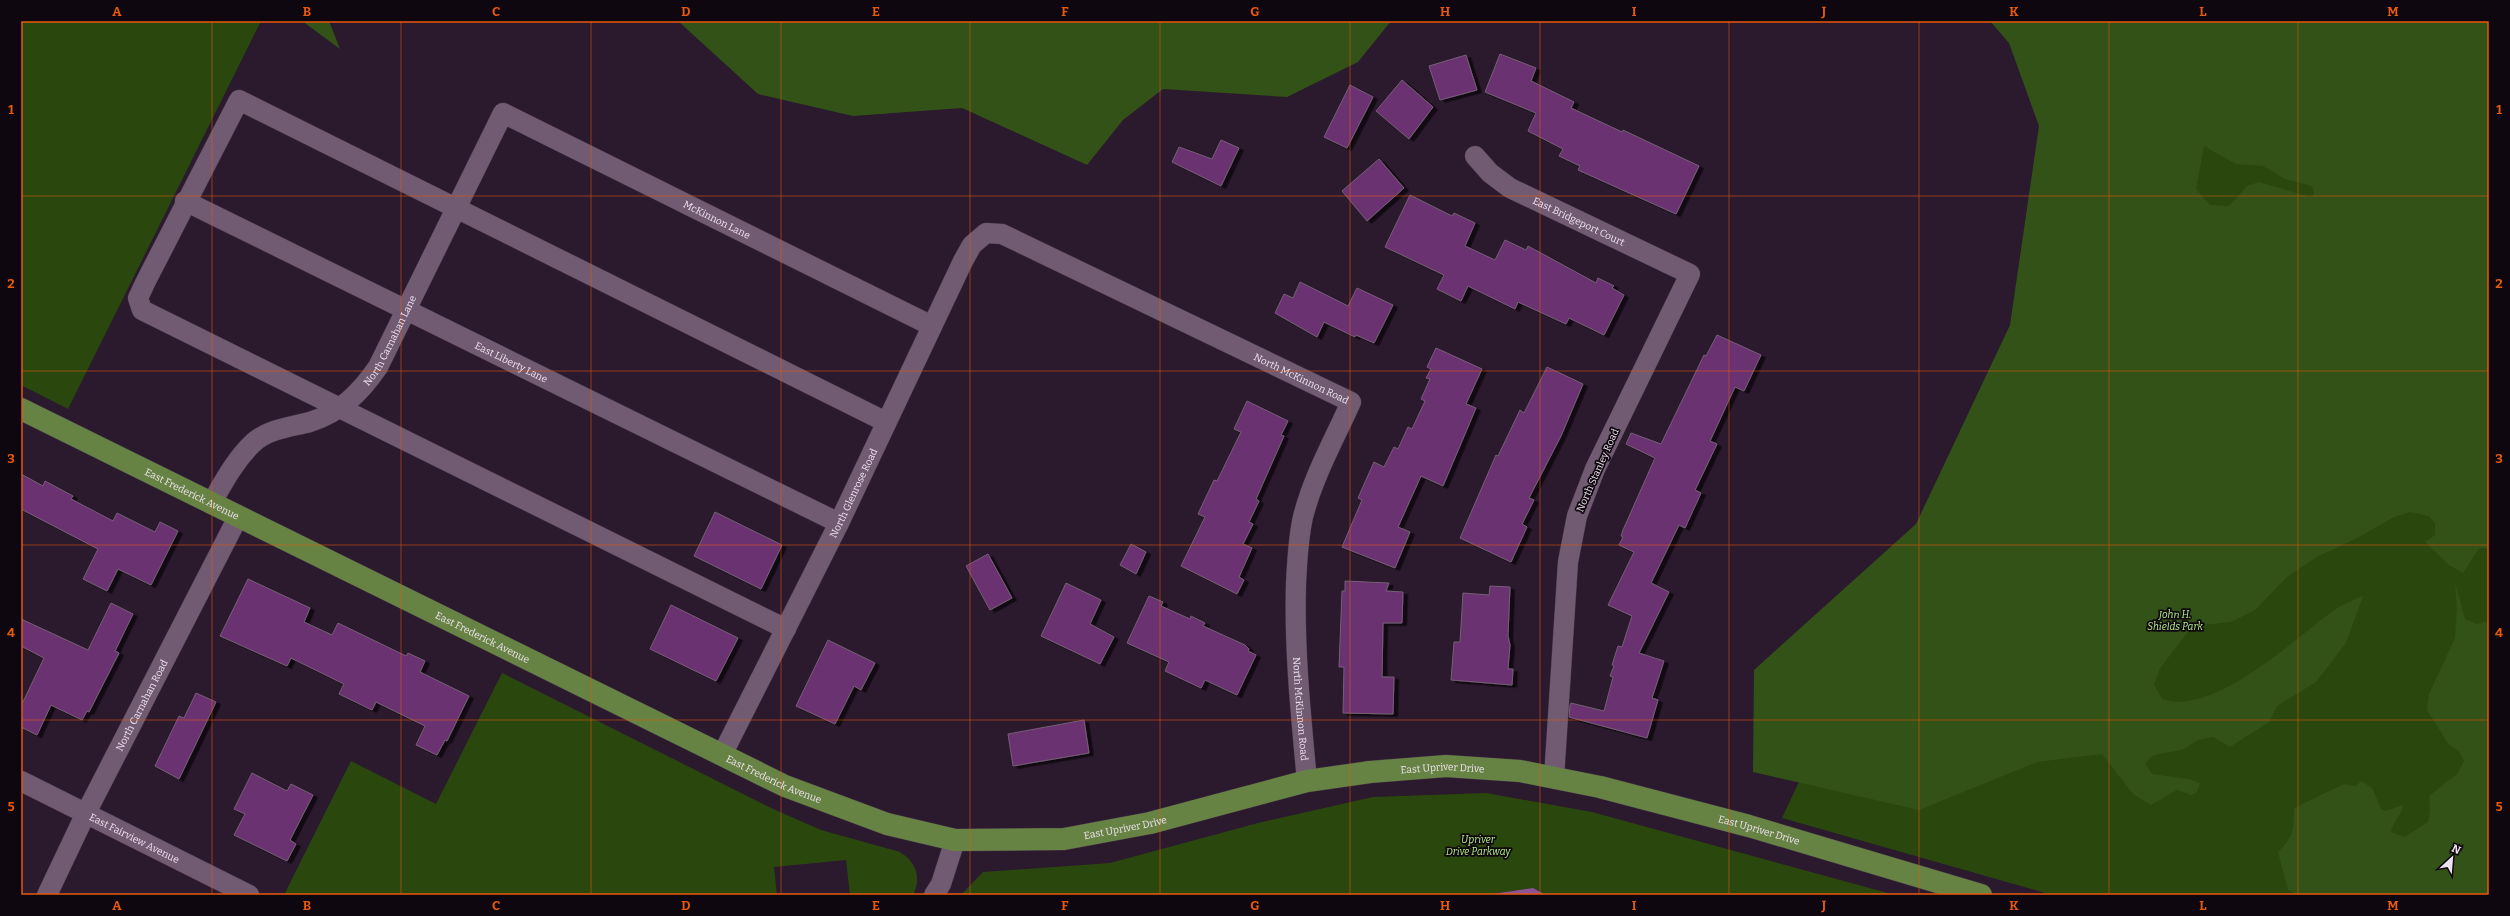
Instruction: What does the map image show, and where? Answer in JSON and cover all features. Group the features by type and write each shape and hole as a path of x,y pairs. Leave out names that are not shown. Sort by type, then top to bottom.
{"main road":[{"name":"East Frederick Avenue","path":"21,409 785,786 880,821 955,840"},
{"name":"East Upriver Drive","path":"955,840 1064,839 1150,823 1307,781 1370,772 1446,766 1520,771 1600,787 1749,826 1981,895"}],"street":[{"path":"786,629 142,310 138,298 185,201 239,100 886,422"},
{"name":"North Carnahan Lane","path":"211,504 235,465 254,443 275,430 312,421 340,408 362,390 370,378 503,113"},
{"name":"McKinnon Lane","path":"503,113 932,326"},
{"name":"East Bridgeport Court","path":"1475,156 1490,173 1510,188 1690,274"},
{"name":"East Liberty Lane","path":"185,201 839,523"},
{"name":"North Glenrose Road","path":"722,755 839,523 963,260 972,245 986,233"},
{"name":"North McKinnon Road","path":"986,233 1002,234 1351,402 1313,484 1303,518 1298,551 1296,605 1299,693 1307,781"},
{"name":"North Stanley Road","path":"1554,778 1568,562 1577,516 1595,469 1690,274"},
{"name":"North Carnahan Road","path":"47,895 86,813 238,517"},
{"name":"East Fairview Avenue","path":"21,781 249,895"},
{"path":"934,895 941,884 955,840"}],"green space":[{"path":"21,21 261,21 68,409 21,385"},
{"path":"302,21 329,21 340,49"},
{"path":"678,21 1391,21 1358,62 1287,97 1163,89 1123,120 1087,165 962,108 853,116 758,94"},
{"name":"John H. Shields Park","path":"1990,21 2489,21 2489,548 2479,548 2463,573 2449,565 2425,542 2435,535 2435,523 2429,516 2410,512 2394,517 2359,537 2317,557 2288,576 2255,610 2231,622 2203,625 2188,632 2160,668 2154,684 2162,699 2182,702 2205,697 2228,686 2275,656 2337,609 2348,602 2363,596 2346,643 2316,682 2277,706 2269,722 2230,747 2213,737 2198,740 2182,750 2154,755 2145,763 2152,774 2188,779 2200,783 2197,792 2191,795 2177,790 2151,805 2133,794 2102,754 2037,762 1919,810 1753,772 1754,670 1916,524 2010,325 2039,126 2009,43","holes":["2204,146 2236,164 2263,166 2285,179 2312,186 2314,194 2310,197 2259,182 2247,186 2229,206 2210,205 2196,189"]},
{"name":"John H. Shields Park","path":"2157,21 2489,21 2489,895 2052,895 1782,818"},
{"path":"2455,583 2465,619 2477,624 2489,621 2489,893 2486,895 2298,895 2288,890 2278,852 2290,837 2292,832 2294,808 2344,784 2355,786 2362,781 2373,789 2381,809 2386,811 2403,805 2401,813 2393,825 2391,832 2405,837 2428,822 2430,811 2429,796 2457,774 2464,761 2459,751 2449,745 2427,710 2429,694 2455,638 2457,608"},
{"path":"502,673 771,808 821,830 900,852 906,856 916,871 917,883 913,895 850,895 846,860 774,867 777,895 284,895 351,761 436,804"},
{"name":"Upriver Drive Parkway","path":"1486,793 1592,812 1895,895 1546,895 1533,888 1485,895 961,895 983,872 1110,863 1258,823 1373,797"}],"shaded area":[{"path":"1533,888 1546,895 1485,895"}],"building":[{"path":"1500,54 1536,68 1531,81 1574,102 1571,108 1622,132 1623,130 1699,166 1676,214 1578,170 1580,166 1559,156 1563,149 1528,131 1536,113 1485,92"},
{"path":"1466,55 1477,90 1440,100 1429,66"},
{"path":"1402,80 1433,107 1409,139 1376,111"},
{"path":"1350,85 1373,97 1347,148 1324,137"},
{"path":"1221,140 1239,148 1221,186 1172,162 1179,147 1212,159"},
{"path":"1379,159 1404,188 1367,221 1342,191"},
{"path":"1410,195 1452,216 1454,213 1475,223 1465,246 1495,260 1505,240 1526,250 1528,246 1596,283 1598,278 1614,286 1612,288 1624,295 1604,335 1569,318 1566,324 1518,302 1515,309 1468,286 1461,301 1437,289 1444,275 1385,247"},
{"path":"1300,282 1348,306 1357,288 1393,305 1374,343 1356,335 1355,337 1324,322 1317,337 1275,313 1284,294 1293,298"},
{"path":"1717,335 1761,355 1744,391 1735,387 1710,441 1717,444 1695,490 1701,493 1685,528 1679,525 1651,583 1669,592 1639,653 1664,661 1652,698 1658,700 1647,738 1569,717 1571,703 1604,711 1613,677 1610,676 1614,666 1612,665 1618,646 1622,647 1632,616 1608,605 1634,552 1619,545 1623,537 1621,536 1655,458 1626,444 1631,433 1661,444 1704,355 1706,356"},
{"path":"1436,348 1482,369 1466,404 1476,408 1443,486 1421,476 1398,527 1410,532 1395,568 1342,547 1362,500 1358,498 1374,462 1384,467 1394,447 1398,449 1408,427 1412,429 1425,401 1421,399 1430,379 1426,378 1431,369 1427,367"},
{"path":"1547,367 1583,384 1561,436 1529,498 1534,500 1522,524 1527,527 1511,562 1460,538 1496,455 1498,456 1520,410 1524,413"},
{"path":"1247,401 1288,421 1281,435 1284,436 1256,499 1259,501 1249,522 1253,524 1243,544 1252,548 1239,577 1244,580 1237,594 1181,566 1205,517 1198,514 1214,480 1217,481 1241,432 1234,429"},
{"path":"21,474 43,486 45,481 73,496 71,499 113,521 117,513 155,532 160,522 178,531 151,585 118,569 107,591 83,579 98,549 21,509"},
{"path":"715,512 782,545 761,589 694,556"},
{"path":"1131,544 1146,552 1136,574 1120,565"},
{"path":"988,554 1012,598 990,610 966,566"},
{"path":"248,579 310,608 304,622 332,635 338,623 406,656 408,653 425,661 420,672 469,696 447,741 445,740 437,755 416,745 425,726 376,702 372,710 339,694 344,684 291,658 287,666 220,636"},
{"path":"1345,581 1389,583 1386,591 1403,592 1402,623 1383,623 1382,677 1394,677 1393,714 1343,713 1344,667 1339,667 1342,591 1345,591"},
{"path":"1066,583 1101,600 1090,624 1114,637 1100,664 1041,636"},
{"path":"1490,586 1510,587 1508,636 1510,645 1508,669 1513,669 1512,685 1451,680 1454,642 1460,642 1463,593 1489,595"},
{"path":"1149,596 1163,602 1161,606 1190,619 1191,616 1205,623 1203,626 1245,645 1249,649 1248,651 1256,655 1237,695 1205,680 1201,688 1165,671 1169,662 1127,643"},
{"path":"111,603 133,614 115,651 119,653 89,712 87,711 82,720 51,705 37,735 21,727 21,706 44,658 21,646 21,619 88,650"},
{"path":"671,605 738,638 716,681 650,649"},
{"path":"828,640 875,663 861,690 854,686 835,724 796,706"},
{"path":"196,693 216,702 179,779 155,766 179,716 184,718"},
{"path":"1084,720 1089,753 1013,766 1008,734"},
{"path":"252,773 287,791 291,784 313,795 290,840 296,844 287,861 234,835 245,814 234,809"}]}
